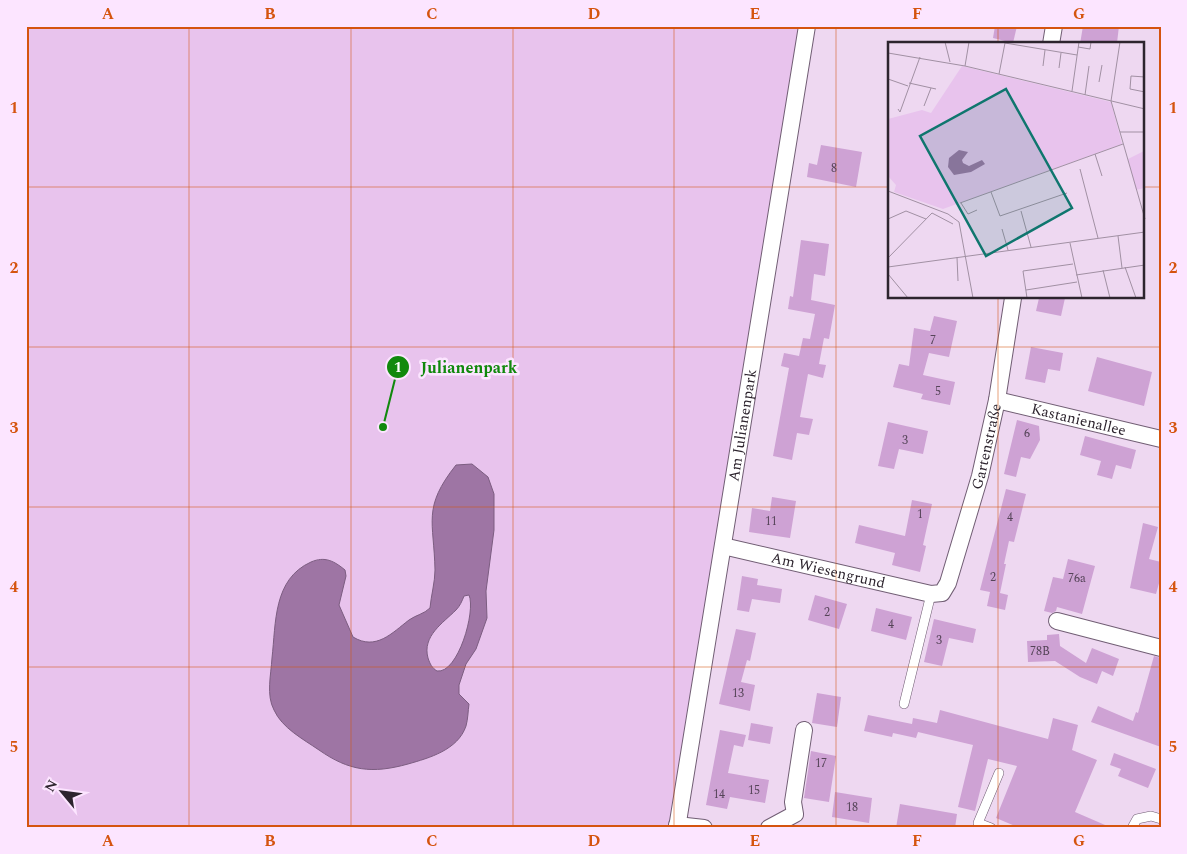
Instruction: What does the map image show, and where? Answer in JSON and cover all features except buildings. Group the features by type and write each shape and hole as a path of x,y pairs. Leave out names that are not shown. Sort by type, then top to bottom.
{"street":[{"name":"Am Julianenpark","path":"704,828 677,826 807,26"},
{"path":"1051,42 1054,26"},
{"name":"Gartenstraße","path":"937,593 948,583 980,476 997,400 1013,299"},
{"name":"Kastanienallee","path":"997,400 1161,439"},
{"name":"Am Wiesengrund","path":"723,546 937,593"},
{"path":"1057,621 1161,648"},
{"path":"769,828 795,814 793,802 804,730"}],"lane":[{"path":"904,704 937,593"},
{"path":"991,828 977,825 999,772"},
{"path":"1132,828 1137,819 1151,816 1161,819"}],"shaded area":[{"path":"26,26 803,26 676,828 26,828"},
{"path":"472,464 488,477 494,494 494,530 486,591 487,618 476,649 466,664 459,685 459,694 469,704 466,726 457,741 450,747 425,759 408,764 372,770 361,769 340,762 294,733 282,722 274,710 270,698 274,631 283,591 289,579 311,562 321,559 337,564 345,570 346,576 339,605 353,637 361,641 369,642 383,639 409,620 428,610 430,608 435,575 432,527 434,504 445,480 456,465","holes":["469,595 470,614 464,640 452,663 445,669 437,671 431,666 428,658 428,643 435,631 461,603 464,596"]}],"place":[{"name":"Julianenpark","path":"383,427"}]}
